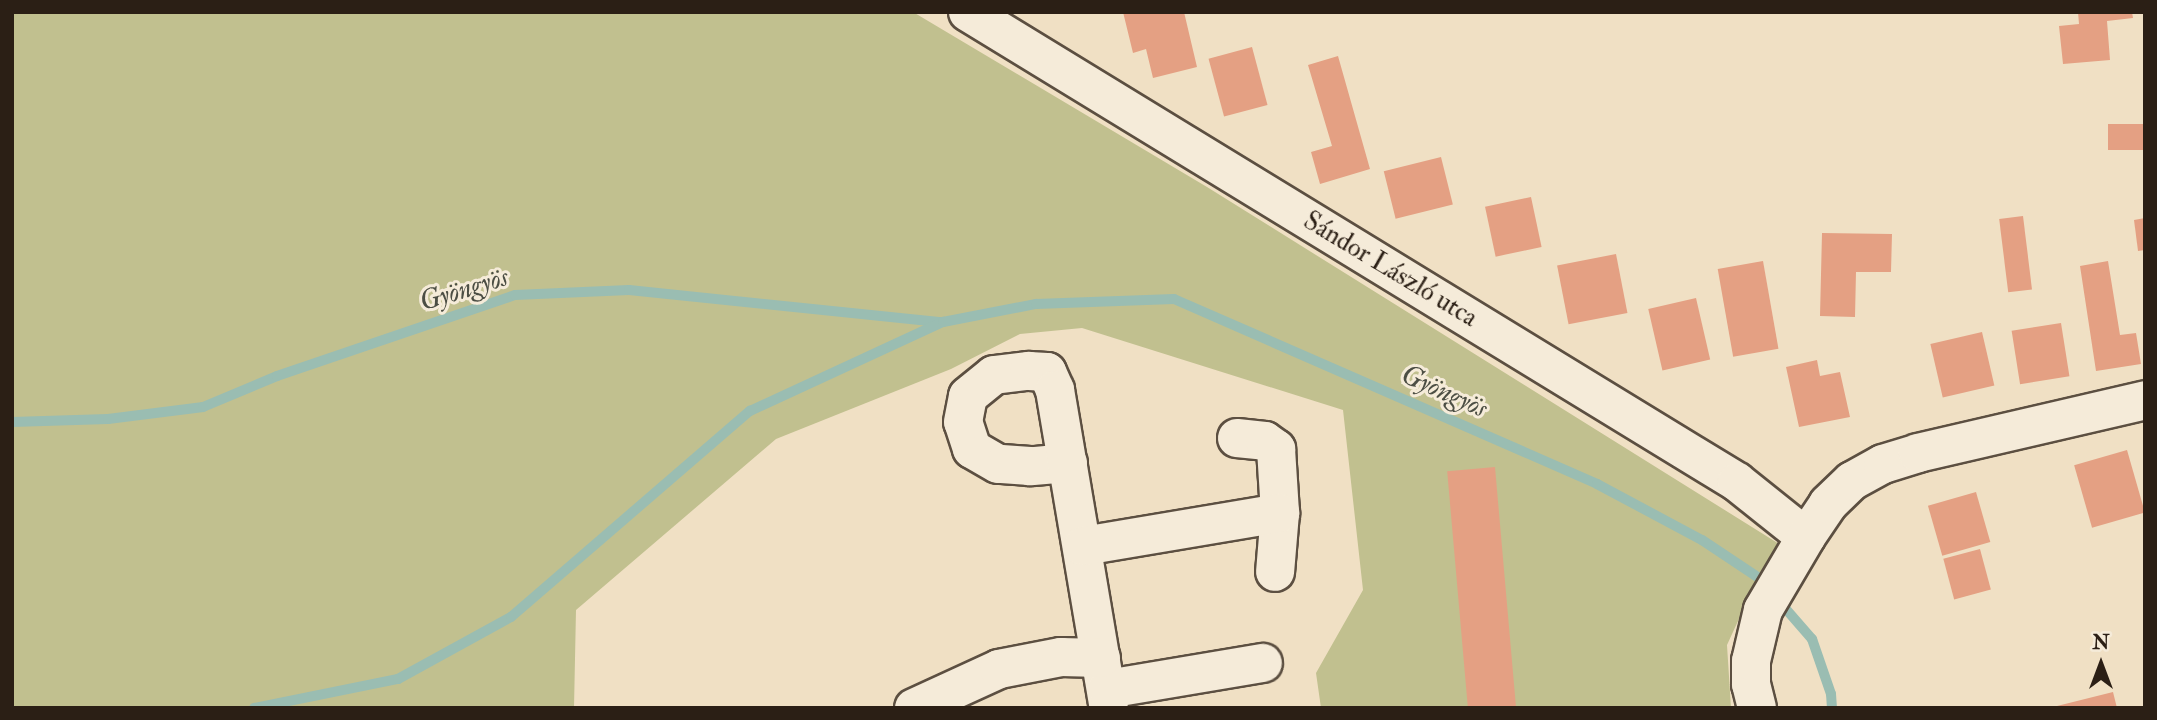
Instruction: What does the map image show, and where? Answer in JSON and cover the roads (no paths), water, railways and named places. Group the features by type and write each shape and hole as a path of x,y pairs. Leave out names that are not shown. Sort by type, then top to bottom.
{"street":[{"name":"Sándor László utca","path":"968,12 1737,482 1806,537"},
{"path":"1757,708 1751,684 1751,661 1772,595 1828,505 1852,481 1883,464 1918,453 2145,400"},
{"path":"1237,438 1265,441 1276,449 1280,513 1275,572"},
{"path":"1068,463 1106,685"},
{"path":"1083,546 1280,513"},
{"path":"914,708 999,668 1061,657 1106,685 1263,663"}],"waterway":[{"name":"Gyöngyös","path":"12,422 108,419 203,407 277,376 515,295 629,290 941,322"},
{"name":"Gyöngyös","path":"254,708 398,679 511,617 750,411 943,322 1036,304 1174,299 1597,484 1702,540 1759,578 1766,586"},
{"name":"Gyöngyös","path":"1778,600 1812,639 1831,694 1832,708"}]}
